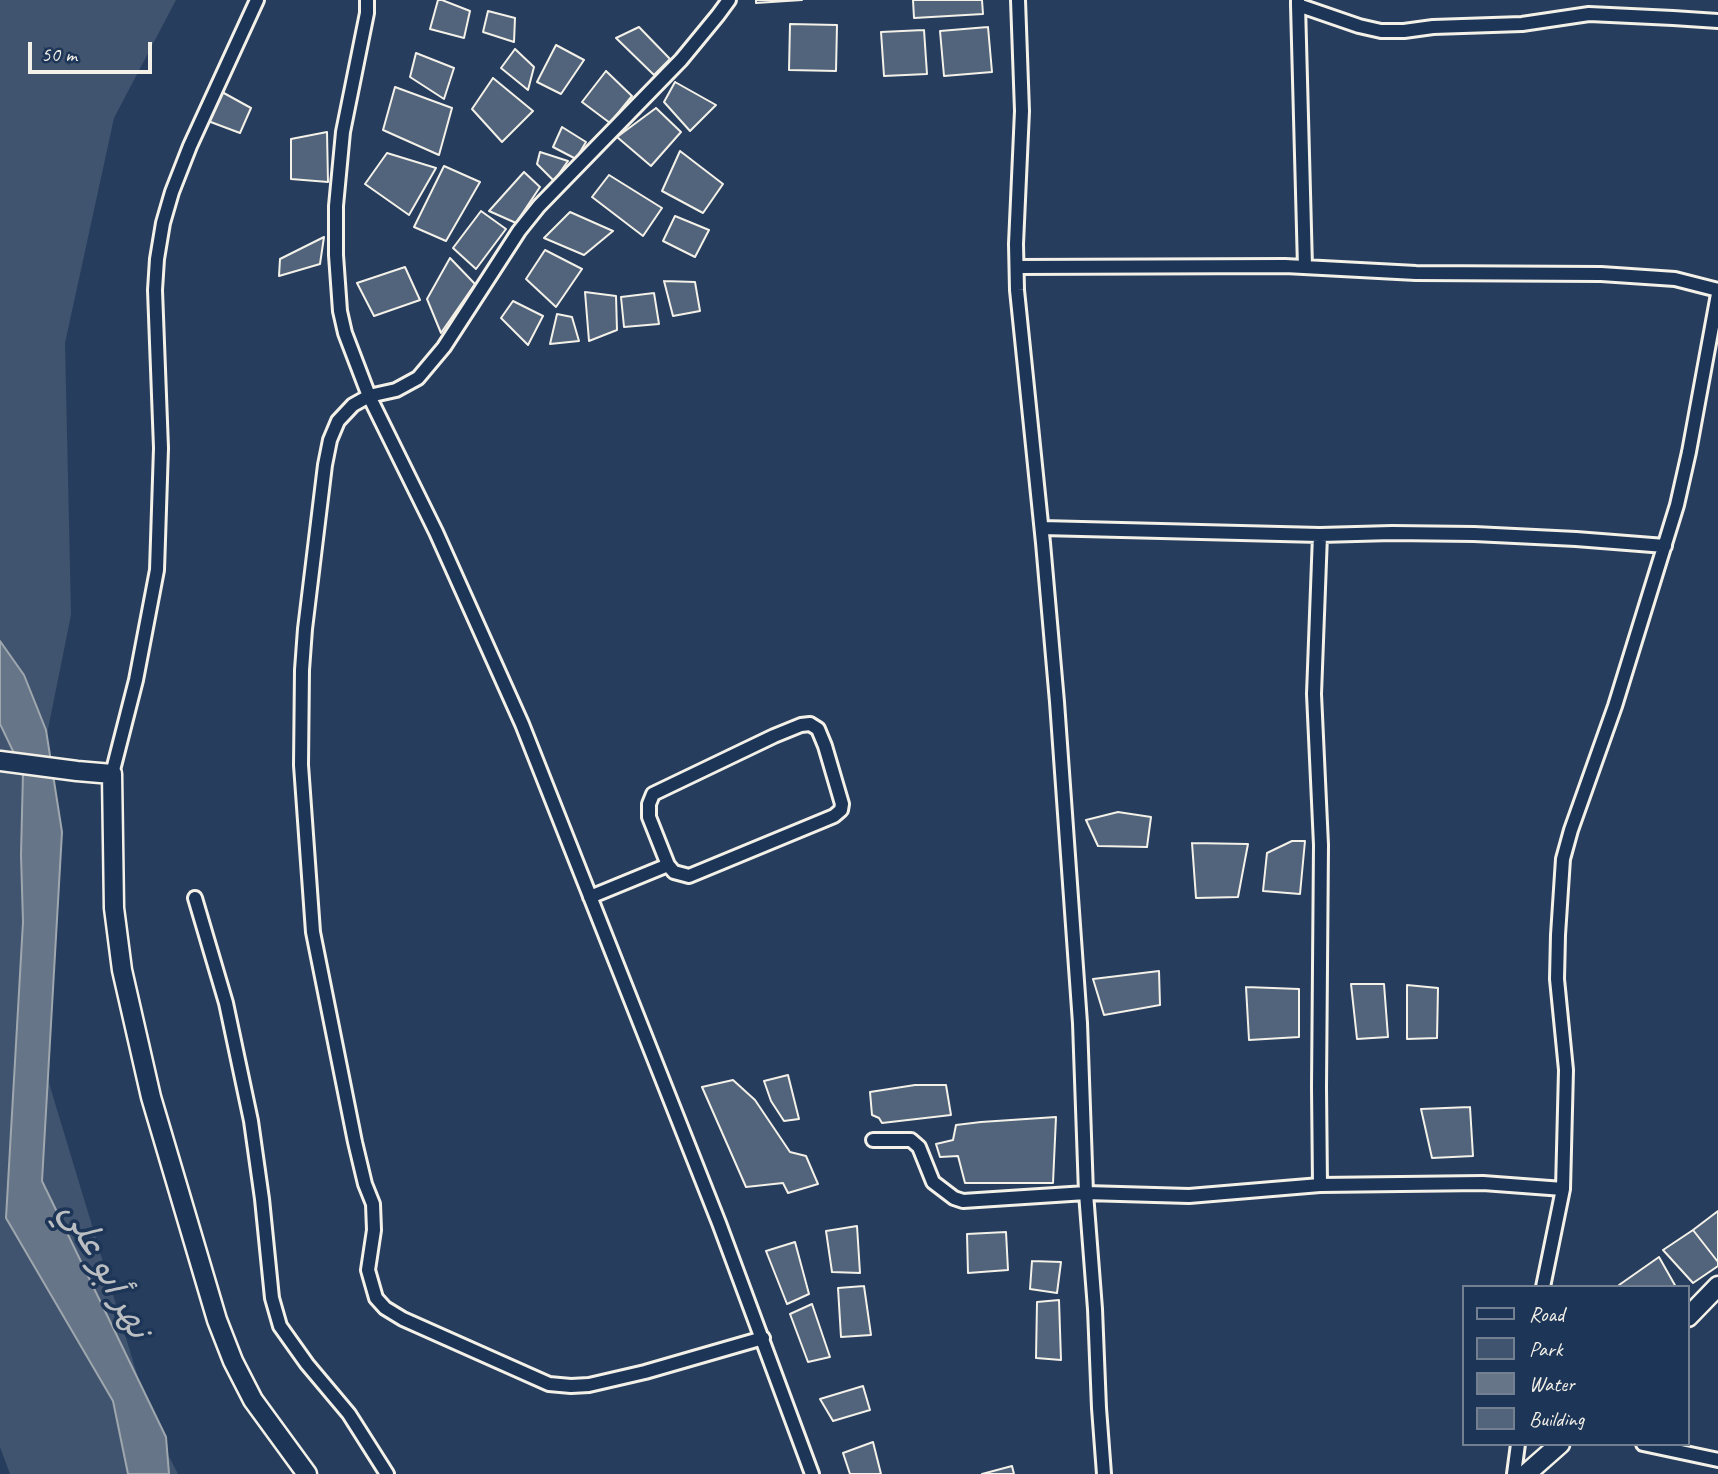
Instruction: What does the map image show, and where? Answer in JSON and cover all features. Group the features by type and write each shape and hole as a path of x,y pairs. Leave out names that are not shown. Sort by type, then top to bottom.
{"street":[{"path":"257,0 190,146 172,192 157,259 155,290 161,448 157,570 136,680 112,775 114,908 122,970 151,1097 217,1320 233,1361 253,1400 307,1474"},
{"path":"367,0 367,13 343,132 336,206 336,256 340,312 345,333 369,396 436,532 522,724 763,1338 812,1474"},
{"path":"729,0 681,60 539,206 519,231 444,347 418,379 396,390 369,396 353,405 338,421 327,453 305,629 301,765 313,932 355,1142 365,1184 373,1204 374,1230 369,1270 376,1298 385,1308 403,1319 549,1384 571,1387 645,1372 763,1338"},
{"path":"1018,0 1022,111 1017,267 1057,702 1079,1010 1086,1193 1104,1474"},
{"path":"1305,267 1298,2 1359,26 1381,31 1522,24 1589,14 1718,21"},
{"path":"1017,267 1305,267 1429,274 1601,274 1675,279 1718,292 1677,505 1615,706 1578,807 1563,859 1557,979 1566,1070 1563,1189 1543,1285"},
{"path":"1042,528 1320,535 1474,534 1665,546"},
{"path":"1320,535 1314,694 1321,845 1320,1185"},
{"path":"810,724 818,729 842,804 841,810 834,816 689,876 674,872 668,865 649,817 649,804 653,794 783,732 810,724"},
{"path":"0,761 112,775"},
{"path":"590,897 668,865"},
{"path":"195,898 226,1003 250,1121 262,1199 272,1298 280,1326 307,1364 349,1414 387,1474"},
{"path":"873,1140 911,1140 919,1147 933,1182 954,1198 963,1201 1086,1193 1189,1196 1320,1185 1483,1183 1563,1189"},
{"path":"1690,1316 1718,1286"},
{"path":"1514,1474 1518,1446"},
{"path":"1527,1474 1558,1446"},
{"path":"1652,1446 1718,1461"}],"green space":[{"path":"0,0 176,0 114,118 65,343 71,615 22,858 42,1060 152,1424 178,1474 10,1474 0,1447"}],"water":[{"path":"0,641 24,675 46,730 62,832 42,1181 166,1437 169,1474 128,1474 113,1401 6,1218 23,922 23,772 0,724"}],"building":[{"path":"438,0 470,11 464,38 430,29"},
{"path":"756,0 802,0 756,3"},
{"path":"913,0 982,0 983,14 914,18"},
{"path":"488,11 515,18 514,42 483,32"},
{"path":"790,24 837,25 836,71 789,70"},
{"path":"639,27 670,59 654,75 616,38"},
{"path":"988,27 992,72 944,76 940,31"},
{"path":"924,30 927,74 884,76 881,32"},
{"path":"556,45 584,60 561,94 537,82"},
{"path":"515,49 534,67 528,90 501,68"},
{"path":"416,53 454,68 444,99 410,77"},
{"path":"606,71 632,96 610,123 582,102"},
{"path":"493,78 533,111 502,142 472,109"},
{"path":"675,82 716,105 690,131 664,102"},
{"path":"395,87 452,108 439,155 383,130"},
{"path":"222,92 251,108 240,133 208,121"},
{"path":"656,108 681,132 651,166 617,137"},
{"path":"562,127 586,142 576,159 553,147"},
{"path":"327,132 328,182 291,179 291,139"},
{"path":"680,151 723,184 703,213 662,191"},
{"path":"540,152 568,161 554,181 537,164"},
{"path":"387,153 436,168 409,215 365,184"},
{"path":"444,166 480,182 446,241 414,227"},
{"path":"524,172 540,187 516,223 489,211"},
{"path":"609,175 662,208 643,236 592,197"},
{"path":"481,211 506,229 476,269 453,248"},
{"path":"570,212 613,231 584,255 544,238"},
{"path":"675,216 709,230 695,257 663,241"},
{"path":"324,237 320,264 279,276 280,259"},
{"path":"545,250 582,269 556,307 526,279"},
{"path":"450,258 475,284 441,333 427,299"},
{"path":"405,267 420,300 374,316 357,283"},
{"path":"664,281 695,282 700,311 673,316"},
{"path":"585,292 616,296 617,330 589,341"},
{"path":"654,293 659,324 624,327 621,297"},
{"path":"513,301 543,316 528,345 501,318"},
{"path":"557,314 572,317 579,341 550,344"},
{"path":"1118,812 1151,817 1147,847 1098,846 1086,820"},
{"path":"1292,841 1305,841 1300,894 1263,891 1267,853"},
{"path":"1192,843 1248,844 1238,897 1196,898"},
{"path":"1159,971 1160,1005 1104,1015 1093,979"},
{"path":"1351,984 1384,984 1388,1037 1357,1039"},
{"path":"1407,985 1438,988 1437,1038 1407,1039"},
{"path":"1246,987 1299,989 1299,1037 1249,1040"},
{"path":"788,1075 799,1119 784,1121 771,1101 764,1081"},
{"path":"733,1080 755,1100 790,1152 806,1156 818,1184 788,1193 783,1183 746,1187 702,1087"},
{"path":"915,1085 946,1085 951,1115 882,1123 872,1115 870,1092"},
{"path":"1470,1107 1473,1156 1432,1158 1421,1109"},
{"path":"1056,1117 1053,1183 965,1183 958,1156 940,1157 936,1144 953,1140 956,1125"},
{"path":"1718,1211 1718,1262 1693,1230"},
{"path":"857,1226 860,1273 832,1272 826,1231"},
{"path":"1693,1230 1718,1262 1718,1266 1693,1283 1663,1250"},
{"path":"1006,1232 1008,1270 968,1273 967,1234"},
{"path":"795,1242 809,1294 787,1304 766,1251"},
{"path":"1659,1257 1675,1285 1619,1285"},
{"path":"1032,1261 1061,1262 1057,1293 1030,1289"},
{"path":"864,1286 871,1335 841,1337 838,1288"},
{"path":"1059,1300 1061,1360 1036,1358 1037,1302"},
{"path":"812,1304 830,1357 808,1362 790,1314"},
{"path":"863,1386 870,1410 833,1421 820,1399"},
{"path":"873,1442 881,1474 850,1474 843,1453"},
{"path":"1012,1466 1014,1474 982,1474"}],"water label":[{"name":"نهر أبو علي","path":"105,1271"}]}
